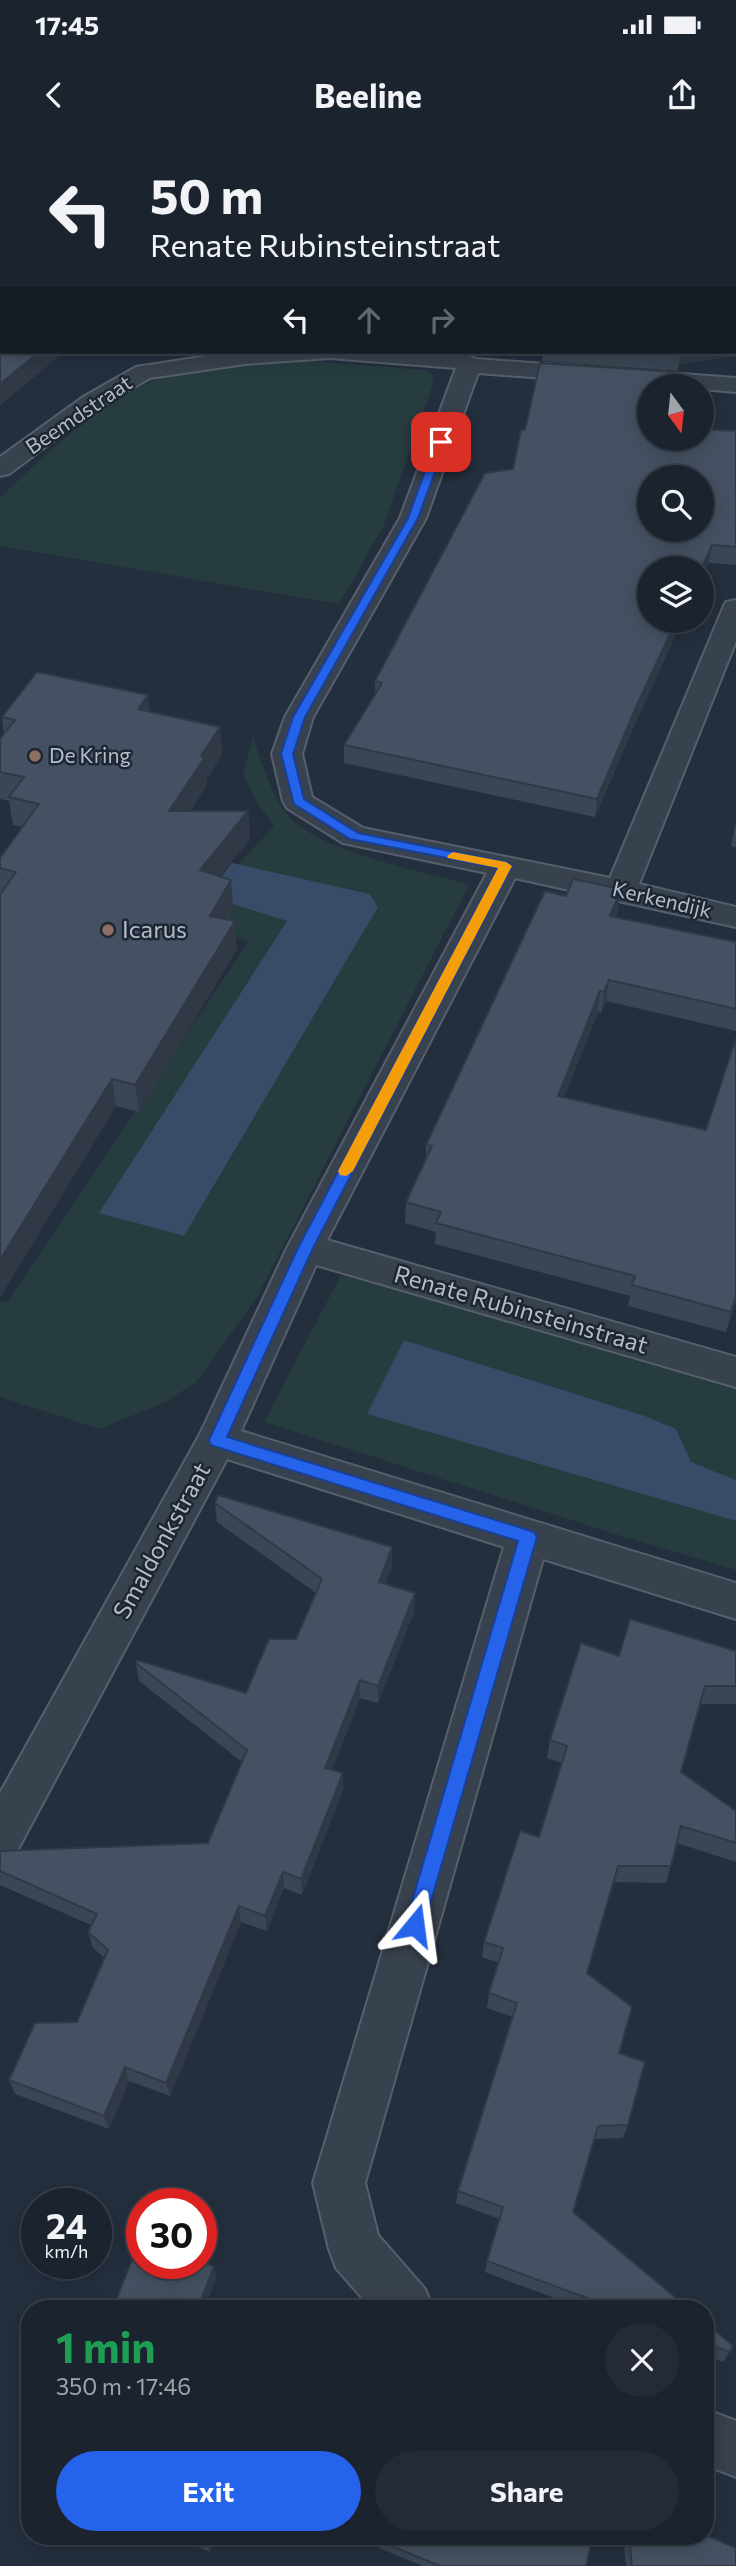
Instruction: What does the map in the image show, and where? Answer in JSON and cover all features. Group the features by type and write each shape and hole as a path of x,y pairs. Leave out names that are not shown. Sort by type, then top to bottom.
{"street":[{"name":"Beemdstraat","path":"0,469 91,402 136,363 295,354"},
{"path":"367,354 468,360 736,385"},
{"name":"Kerkendijk","path":"468,360 413,518 299,717 287,754 298,801 354,836 621,890 736,917"},
{"path":"621,890 664,778 736,608"},
{"name":"Smaldonkstraat","path":"0,1838 217,1440 305,1248 506,866"},
{"name":"Renate Rubinsteinstraat","path":"305,1248 736,1372"},
{"path":"217,1440 736,1601"},
{"path":"399,2300 355,2249 339,2183 528,1537"},
{"path":"714,2440 736,2449"}],"green space":[{"path":"297,360 425,370 433,375 432,387 384,525 339,604 0,546 0,498 61,441 129,392 167,376 189,371"},
{"path":"253,738 277,800 289,817 305,830 325,841 373,859 469,885 257,1297 197,1381 166,1402 99,1429 0,1397 0,1302 8,1301 249,941 185,921 206,896 287,921 100,1213 184,1236 378,907 370,894 238,865 274,826 254,798 243,773"},
{"path":"341,1275 736,1372 736,1480 691,1462 676,1429 645,1416 404,1340 367,1414 736,1521 736,1570 264,1422"}],"water":[{"path":"232,863 370,894 378,907 184,1236 99,1213 287,921 206,896"},
{"path":"404,1340 645,1416 676,1429 691,1462 736,1480 736,1521 367,1414"}],"building":[{"path":"0,354 37,354 0,384"},
{"path":"540,363 678,372 637,374 637,452 714,452 714,430 736,431 736,547 712,545 707,556 637,556 637,633 670,633 597,799 344,745 382,683 375,681 485,473 513,469 521,430 525,430"},
{"name":"Icarus","path":"37,672 148,695 138,709 220,727 201,756 205,757 169,811 248,811 200,870 231,880 210,916 235,921 135,1085 112,1079 0,1260 0,895 16,872 0,868 0,858 39,804 9,797 24,777 0,772 0,739 15,720 2,717"},
{"path":"573,879 621,889 610,916 736,942 736,1009 609,980 604,992 600,991 558,1096 706,1130 736,1038 736,1296 731,1312 632,1285 635,1276 436,1223 441,1212 406,1202 432,1146 426,1145 545,891 566,896"},
{"path":"218,1495 392,1547 379,1582 415,1593 378,1686 360,1680 325,1768 343,1773 301,1879 283,1872 265,1916 239,1906 166,2083 125,2067 104,2116 9,2080 35,2023 77,2022 108,1950 88,1932 97,1914 0,1871 0,1851 208,1843 247,1750 136,1663 137,1660 246,1693 269,1639 296,1639 322,1579 215,1503"},
{"path":"630,1619 736,1651 736,1686 705,1686 681,1772 736,1811 736,1843 681,1826 671,1866 618,1866 587,1973 632,2007 619,2053 645,2062 628,2125 598,2126 573,2212 678,2300 592,2300 487,2261 503,2207 458,2191 517,2003 489,1993 503,1948 484,1942 520,1831 539,1837 567,1746 550,1740 581,1643 619,1656"},
{"path":"126,2275 126,2279 209,2279 201,2300 116,2300"},
{"path":"714,2330 733,2346 730,2352 714,2346"},
{"path":"714,2539 736,2548 736,2566 632,2566 630,2545 714,2545"},
{"path":"389,2545 591,2545 586,2566 440,2566"}],"slow traffic":[{"path":"346,1171 506,866 453,856"}],"place":[{"name":"De Kring","path":"35,756"},
{"name":"Icarus","path":"108,930"}],"route":[{"path":"415,1925 528,1537 217,1440 305,1248 506,866 354,836 298,801 287,754 299,717 413,518 441,442"}]}
